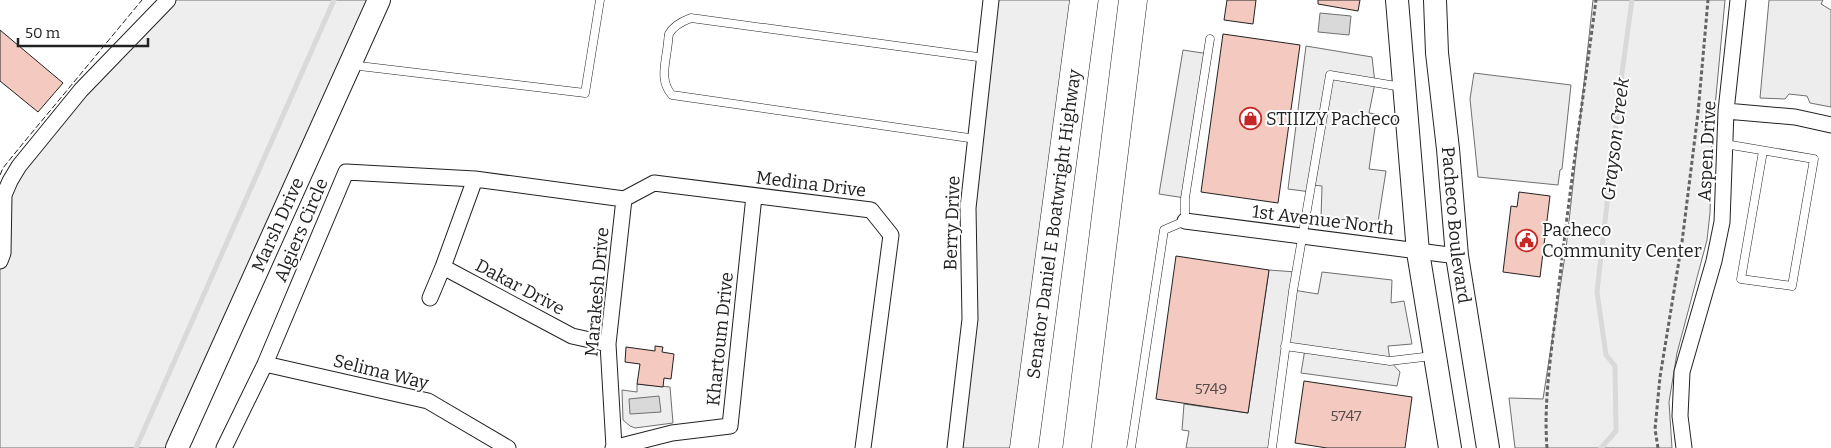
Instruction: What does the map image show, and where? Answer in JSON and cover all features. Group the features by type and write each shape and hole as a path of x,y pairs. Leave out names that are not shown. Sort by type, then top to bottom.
{"highway":[{"name":"Senator Daniel E Boatwright Highway","path":"1024,448 1084,0"},
{"path":"1077,448 1133,0"}],"main road":[{"name":"Marsh Drive","path":"176,448 378,0"},
{"path":"1397,0 1418,252 1450,448"},
{"name":"Pacheco Boulevard","path":"1435,0 1438,53 1457,256 1488,448"}],"street":[{"path":"0,262 3,252 4,195 10,181 81,90 168,0"},
{"name":"Berry Drive","path":"955,448 970,319 968,208 991,0"},
{"name":"Aspen Drive","path":"1684,448 1680,416 1682,372 1714,261 1722,222 1726,111 1738,0"},
{"path":"1726,111 1795,117 1831,125"},
{"name":"Algiers Circle","path":"224,448 265,364 346,172 475,179 624,199"},
{"path":"430,298 475,179"},
{"name":"Medina Drive","path":"624,199 654,183 871,210 891,234 864,448"},
{"name":"Khartoum Drive","path":"613,448 672,433 730,426 754,196"},
{"name":"Marakesh Drive","path":"613,448 608,344 624,199"},
{"name":"1st Avenue North","path":"1185,221 1457,256"},
{"name":"Dakar Drive","path":"443,267 572,336 608,344"},
{"name":"Selima Way","path":"265,364 428,401 508,448"}],"lane":[{"path":"349,65 585,93 600,0"},
{"path":"976,138 672,95 664,82 664,74 669,34 680,22 691,18 985,58"},
{"path":"1131,448 1164,230 1185,221 1185,198 1210,39"},
{"path":"1272,448 1293,290 1330,76 1404,88"},
{"path":"1725,144 1814,159 1792,286 1741,279 1763,151"},
{"path":"1285,346 1390,361 1435,356"}],"path":[{"path":"1547,448 1546,418 1563,252 1596,0"},
{"path":"1658,448 1655,429 1660,377 1682,242 1698,113 1708,0"}],"shaded area":[{"path":"168,0 379,0 177,448 0,448 0,261 10,181"},
{"path":"991,0 1084,0 1024,448 955,448 970,319 968,208"},
{"path":"1593,0 1725,0 1712,139 1710,213 1707,240 1677,353 1669,402 1672,448 1515,448 1509,398 1543,399 1566,249"},
{"path":"1769,0 1823,0 1821,4 1831,10 1831,107 1810,103 1807,96 1789,94 1785,99 1760,98"},
{"path":"1320,13 1351,16 1349,35 1318,32"},
{"path":"1306,46 1372,57 1375,83 1369,113 1377,114 1369,169 1386,171 1378,222 1321,218 1322,186 1312,185 1311,192 1288,189"},
{"path":"1183,50 1209,54 1185,198 1159,194"},
{"path":"1474,73 1571,85 1562,169 1560,170 1558,185 1478,177 1470,99"},
{"path":"1269,270 1296,272 1293,290 1318,294 1322,272 1392,280 1391,303 1404,301 1412,344 1388,346 1390,361 1400,372 1397,386 1301,373 1305,349 1286,346 1272,448 1186,448 1189,431 1182,430 1184,404 1248,413"},
{"path":"637,384 670,387 673,423 635,428 623,420 622,390 637,392"},
{"path":"659,396 661,412 630,414 629,399"}],"building":[{"path":"1227,0 1256,0 1253,24 1224,20"},
{"path":"1318,0 1360,0 1358,11 1318,4"},
{"path":"0,30 63,83 38,112 0,81"},
{"name":"STIIIZY Pacheco","path":"1223,34 1300,45 1278,203 1201,192"},
{"name":"Pacheco Community Center","path":"1519,192 1550,196 1540,277 1503,272 1511,206 1517,207"},
{"path":"1176,256 1269,270 1248,413 1156,399"},
{"path":"655,346 663,347 662,352 674,354 671,379 664,378 663,387 637,384 640,364 625,362 626,347 655,351"},
{"path":"1304,381 1412,397 1405,448 1327,448 1295,443"}],"waterway":[{"path":"136,448 334,0"},
{"name":"Grayson Creek","path":"1601,448 1616,431 1615,366 1606,355 1597,292 1632,0"}],"fence":[{"path":"0,175 3,168 20,147 142,0"}],"place":[{"name":"STIIIZY Pacheco","path":"1250,119"},
{"name":"Pacheco Community Center","path":"1526,240"}]}
